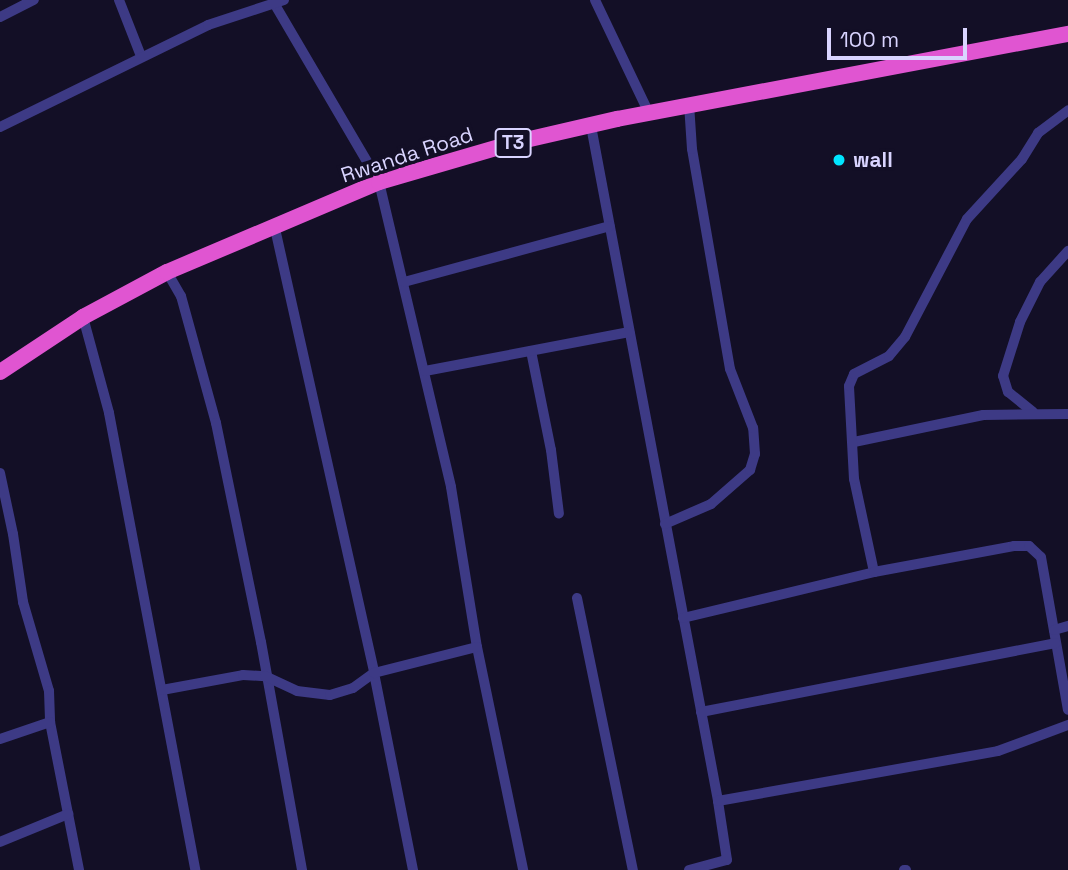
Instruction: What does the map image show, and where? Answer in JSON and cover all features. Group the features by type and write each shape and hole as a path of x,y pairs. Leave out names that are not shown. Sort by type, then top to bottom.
{"highway":[{"name":"Rwanda Road","path":"0,372 83,317 167,272 274,224 379,182 517,142 689,104 1068,34"}],"street":[{"path":"0,17 34,0"},
{"path":"119,0 141,56"},
{"path":"595,0 649,113"},
{"path":"0,127 208,25 279,1 379,182 451,487 477,647 523,870"},
{"path":"665,523 711,504 750,470 755,454 753,428 730,369 692,149 689,104"},
{"path":"874,572 855,479 849,386 854,374 889,356 910,326 967,219 1021,159 1038,133 1068,110"},
{"path":"591,126 728,865 689,870"},
{"path":"274,224 374,673 413,870"},
{"path":"404,282 610,226"},
{"path":"1033,412 1008,392 1003,376 1020,321 1040,282 1068,251"},
{"path":"167,272 181,296 216,423 302,870"},
{"path":"83,317 109,413 195,870"},
{"path":"425,371 629,332"},
{"path":"531,351 551,450 559,514"},
{"path":"854,442 983,415 1033,412 1068,414"},
{"path":"0,473 23,602 49,691 50,722 79,870"},
{"path":"683,618 874,572 1014,546 1029,547 1041,557 1068,710"},
{"path":"577,598 633,870"},
{"path":"1054,630 1068,626"},
{"path":"701,712 1055,643"},
{"path":"162,690 228,677 265,676 286,688 314,695 354,688 374,673 477,647"},
{"path":"0,739 50,722"},
{"path":"718,801 998,751 1068,725"},
{"path":"0,842 68,814"}],"place":[{"name":"wall","path":"839,160"}]}
